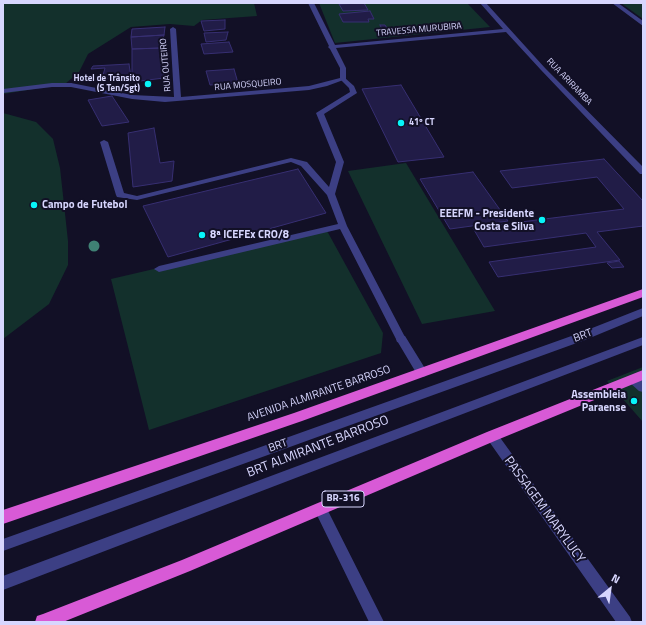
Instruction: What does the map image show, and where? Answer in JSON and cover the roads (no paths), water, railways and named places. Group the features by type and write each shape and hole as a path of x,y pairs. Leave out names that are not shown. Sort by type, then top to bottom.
{"highway":[{"name":"AVENIDA ALMIRANTE BARROSO","path":"3,517 284,422 643,293"},
{"name":"BR-316","path":"43,622 185,566 492,436 640,381"}],"street":[{"path":"311,3 343,68 343,78 352,87 354,93 320,113 340,162 331,194"},
{"name":"RUA ARIRAMBA","path":"483,3 643,172"},
{"path":"615,3 643,24"},
{"name":"RUA OUTEIRO","path":"172,29 178,99"},
{"name":"TRAVESSA MURUBIRA","path":"331,46 508,30"},
{"name":"RUA MOSQUEIRO","path":"3,92 52,85 71,86 149,99 178,99 309,88 325,85 343,78"},
{"path":"104,142 120,195 137,198 258,166 291,160 304,164 331,194 343,226 401,339 422,373"},
{"path":"159,269 343,226"},
{"name":"BRT","path":"3,545 581,337 643,312"},
{"name":"BRT ALMIRANTE BARROSO","path":"3,583 643,341"},
{"name":"PASSAGEM MARYLUCY","path":"492,436 625,622"},
{"path":"320,508 376,622"}],"place":[{"name":"Hotel de Trânsito (S Ten/Sgt)","path":"148,84"},
{"name":"41º CT","path":"401,123"},
{"name":"Campo de Futebol","path":"34,205"},
{"name":"EEEFM - Presidente Costa e Silva","path":"542,220"},
{"name":"8ª ICEFEx CRO/8","path":"202,235"},
{"name":"Assembleia Paraense","path":"634,401"}]}
